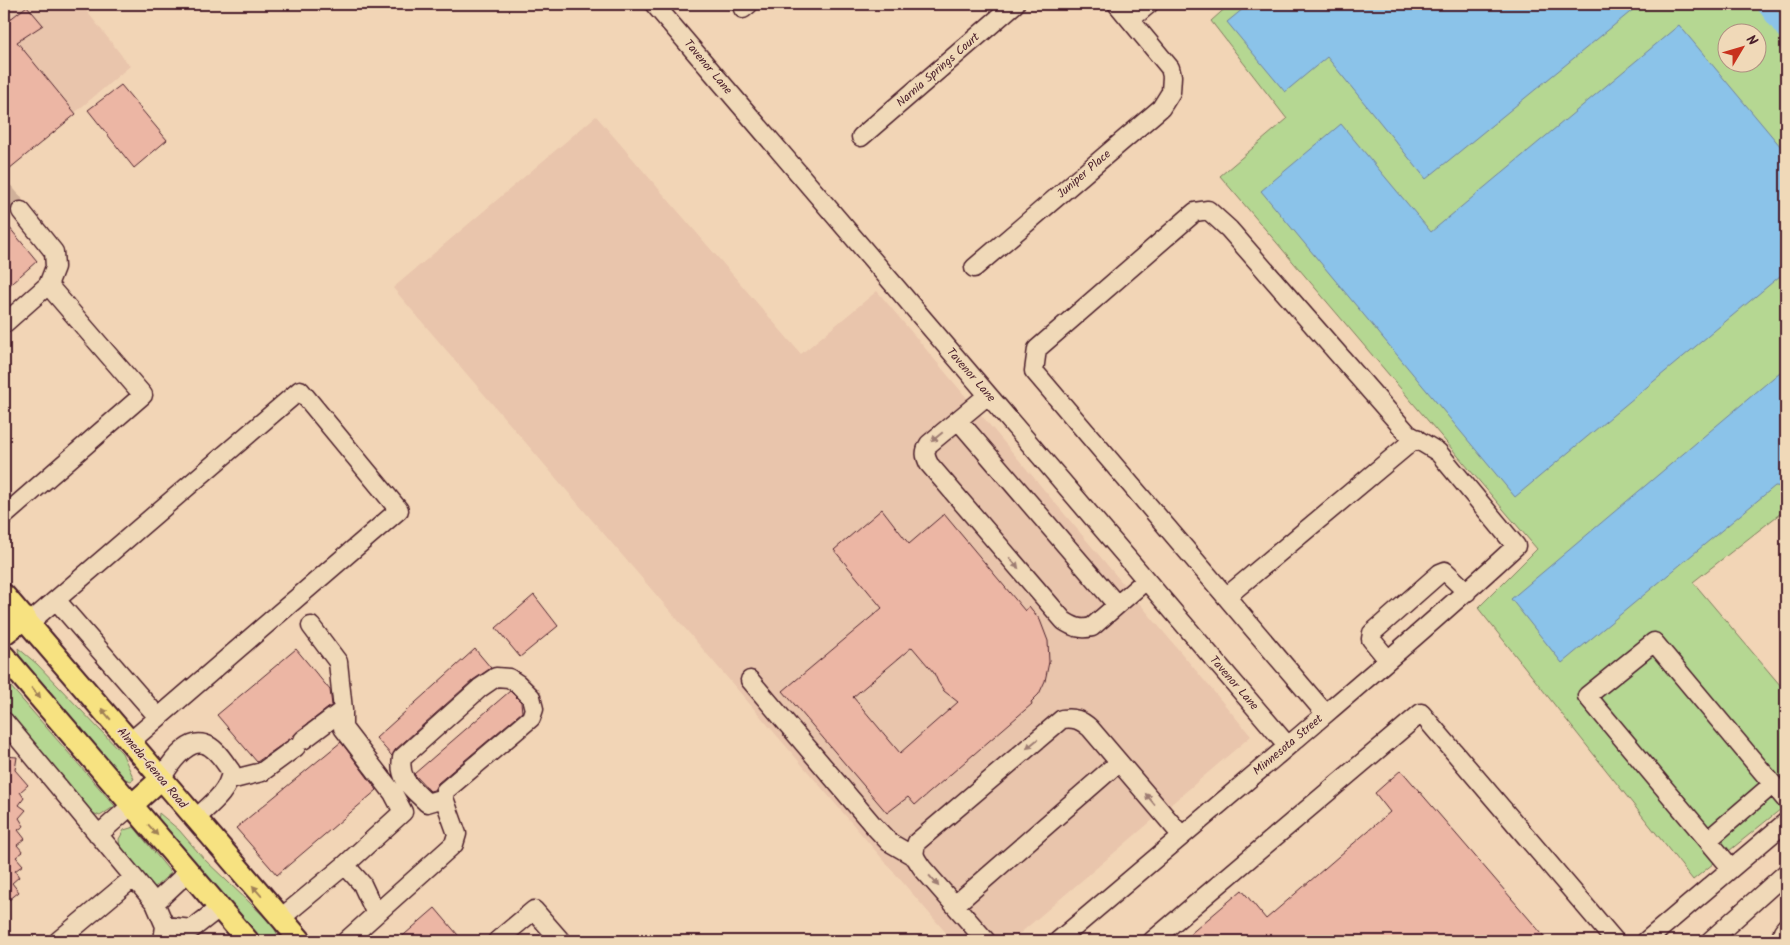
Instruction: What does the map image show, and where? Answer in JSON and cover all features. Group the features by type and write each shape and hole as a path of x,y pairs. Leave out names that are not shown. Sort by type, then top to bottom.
{"main road":[{"name":"Almeda-Genoa Road","path":"4,595 300,941"},
{"path":"4,634 27,620"},
{"path":"4,656 248,941"},
{"path":"132,805 161,780"}],"street":[{"name":"Tavenor Lane","path":"654,4 1288,746"},
{"name":"Narnia Springs Court","path":"861,137 1015,4"},
{"path":"1118,4 1131,20 1149,4"},
{"name":"Juniper Place","path":"974,268 1161,108 1171,92 1172,76 1170,68 1131,20"},
{"path":"4,324 48,285 55,267 54,252 21,210"},
{"path":"1226,597 1416,438 1408,434 1229,229 1208,210 1195,212 1037,349 1034,371 1226,597 1325,713"},
{"path":"4,516 143,395 48,285"},
{"path":"27,620 56,600 300,390 399,510 130,742"},
{"path":"988,395 929,444 925,450 925,456 929,464 1064,621 1078,628 1092,627 1146,580"},
{"path":"958,420 1117,605"},
{"name":"Minnesota Street","path":"1058,941 1467,592 1516,546 1438,452 1416,438"},
{"path":"1388,660 1371,639 1372,633 1440,573 1445,571 1467,592"},
{"path":"56,600 158,717"},
{"path":"281,918 345,866 403,812 393,793 343,728 338,662 311,626"},
{"path":"1731,868 1587,696 1654,642 1786,800"},
{"path":"346,941 454,844 457,834 444,798 445,791 530,718 534,709 531,697 509,678 496,677 480,688 402,758 401,768 404,778 427,803 444,798"},
{"path":"750,680 873,825 889,842 915,857 986,941"},
{"path":"230,780 262,772 343,710"},
{"path":"1152,941 1422,713 1615,941"},
{"path":"915,857 914,850 917,842 1062,719 1070,718 1081,721 1090,728 1182,836"},
{"path":"4,721 133,878 155,902 164,934 192,929 219,908"},
{"path":"161,780 167,768 178,755 193,744 204,744 218,753 231,771 230,780 223,793 195,819"},
{"path":"955,905 1119,762"},
{"path":"1708,840 1773,784"},
{"path":"98,835 132,805"},
{"path":"1646,941 1786,822"},
{"path":"345,866 362,884 376,914"},
{"path":"155,902 189,871"},
{"path":"1710,941 1786,873"},
{"path":"58,941 133,878"},
{"path":"497,941 534,910 561,941"},
{"path":"1781,941 1782,931 1786,928"}],"shaded area":[{"path":"4,4 81,4 130,66 4,173"},
{"path":"596,116 801,354 877,291 1251,736 1011,941 953,941 393,288"}],"green space":[{"path":"1230,4 1786,4 1786,509 1693,582 1786,692 1786,809 1781,809 1693,880 1478,608 1537,549 1220,176 1287,119 1211,21"},
{"path":"18,648 37,664 122,753 134,779 131,781 116,776 20,661"},
{"path":"4,679 115,806 100,816 85,810 4,712"},
{"path":"159,813 179,830 204,859 272,924 281,941 258,941 158,822"},
{"path":"134,827 171,873 155,887 147,883 120,849 119,839 124,830"}],"water":[{"path":"1249,4 1640,4 1426,179 1327,57 1285,92 1227,22"},
{"path":"1679,25 1786,153 1786,271 1515,497 1261,191 1341,124 1431,232"},
{"path":"1786,367 1786,487 1775,486 1562,663 1511,599"}],"building":[{"path":"27,6 43,25 17,42 76,114 9,169 4,163 4,24"},
{"path":"121,85 167,140 134,168 88,110"},
{"path":"4,221 37,261 4,290"},
{"path":"882,509 909,544 944,514 1025,611 1029,606 1040,620 1048,641 1049,662 1045,681 1039,694 1031,702 1032,704 915,805 908,797 887,813 783,691 882,608 834,550","holes":["912,647 934,673 944,691 958,702 900,753 853,697"]},
{"path":"534,595 558,626 520,657 496,628"},
{"path":"296,649 330,690 332,705 293,737 257,762 217,715"},
{"path":"475,649 491,668 473,680 395,750 392,756 376,738"},
{"path":"510,691 521,702 522,712 438,783 434,790 430,791 414,774"},
{"path":"341,742 377,790 277,875 236,828"},
{"path":"4,756 17,757 15,770 28,785 20,792 24,798 19,805 26,810 19,818 24,826 18,830 25,839 17,845 23,852 16,857 23,865 15,871 19,877 12,883 19,892 4,904"},
{"path":"1401,770 1548,941 1182,941 1242,890 1266,919 1390,812 1375,793"},
{"path":"435,908 463,941 397,941"}],"waterway":[{"path":"1763,4 1786,34"}],"tunnel":[{"path":"4,191 21,211"}]}
